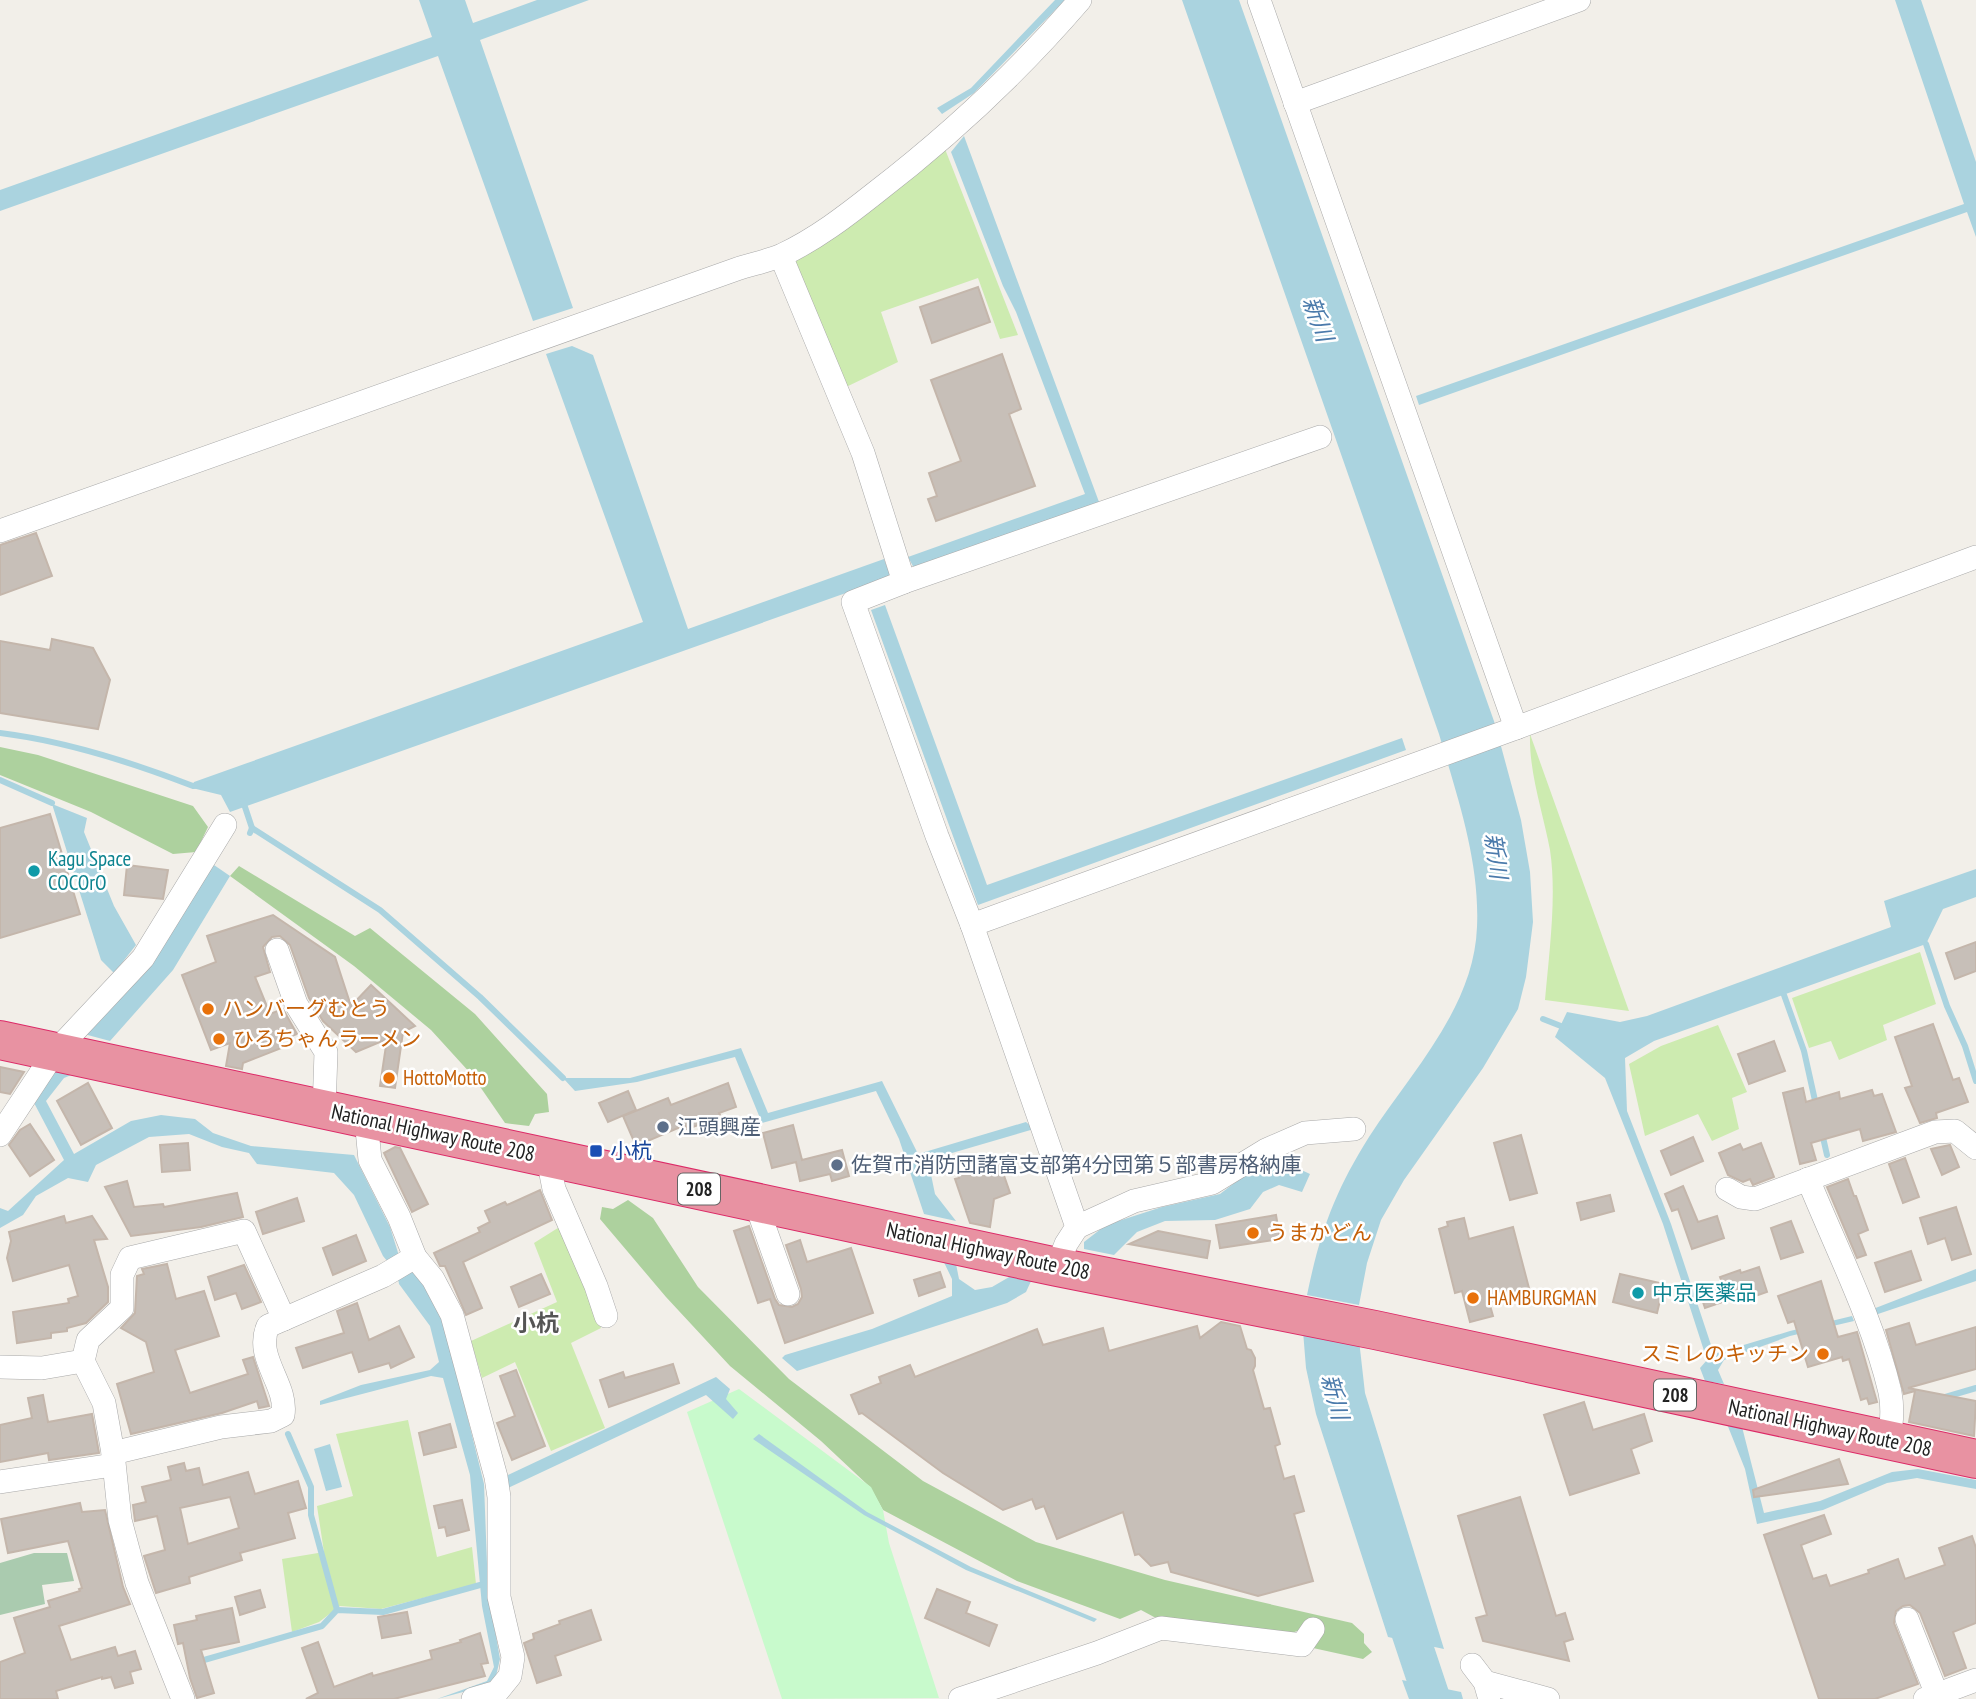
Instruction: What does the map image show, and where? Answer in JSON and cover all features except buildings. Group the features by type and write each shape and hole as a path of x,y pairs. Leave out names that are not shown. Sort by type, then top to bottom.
{"highway":[{"name":"National Highway Route 208","path":"0,1040 1057,1267 1375,1330 1976,1459"}],"street":[{"path":"0,531 780,256 845,216 908,168 967,116 1080,0"},
{"path":"1259,0 1516,728"},
{"path":"1295,103 1579,0"},
{"path":"780,256 863,453 904,582"},
{"path":"1077,1227 972,925 853,602 1320,437"},
{"path":"972,925 1516,728 1976,557"},
{"path":"0,1135 54,1053 143,958 225,825"},
{"path":"277,950 296,1004 326,1052 324,1110"},
{"path":"366,1119 370,1160 399,1217 415,1257 433,1279 452,1315 496,1477 499,1497 499,1597 513,1657 510,1676 498,1696 473,1699"},
{"path":"1057,1267 1066,1244 1077,1227 1134,1201 1212,1183 1266,1150 1305,1133 1354,1129"},
{"path":"1727,1189 1741,1197 1755,1199 1935,1132 1955,1131 1976,1148"},
{"path":"555,1158 551,1174 554,1189 596,1286 606,1316"},
{"path":"1808,1179 1868,1326 1890,1394 1892,1425 1888,1441"},
{"path":"761,1203 760,1215 788,1294"},
{"path":"183,1699 137,1583 120,1520 104,1403 83,1361 88,1340 122,1308 122,1275 130,1258 244,1231 284,1319"},
{"path":"0,1482 113,1459 221,1427 271,1421 283,1415 285,1403 271,1372 262,1338 268,1326 383,1276 415,1257"},
{"path":"0,1367 42,1367 83,1361"},
{"path":"1907,1619 1931,1697 1976,1680"},
{"path":"960,1699 1097,1653 1161,1628 1302,1645 1313,1629"},
{"path":"1482,1682 1548,1699"}],"green space":[{"path":"945,149 1018,335 1000,339 978,278 881,312 898,362 844,388 790,262"},
{"path":"1530,734 1629,1011 1545,1000 1552,925 1552,868 1534,778"},
{"path":"0,747 38,755 193,806 208,827 196,852 173,854 91,812 0,775"},
{"path":"239,866 355,936 370,928 475,1014 547,1094 549,1112 535,1114 529,1126 505,1123 472,1075 431,1030 354,966 230,876"},
{"path":"1920,952 1936,1004 1883,1025 1887,1040 1839,1060 1831,1041 1809,1048 1792,998"},
{"path":"1718,1025 1747,1092 1732,1098 1739,1129 1712,1141 1698,1114 1645,1136 1629,1064 1661,1046"},
{"path":"628,1200 653,1218 698,1287 789,1379 923,1481 1036,1542 1165,1580 1352,1623 1364,1634 1364,1643 1372,1652 1363,1659 1313,1648 1297,1631 1285,1636 1154,1617 1141,1610 1120,1619 1017,1581 883,1510 870,1487 821,1441 730,1366 666,1297 600,1219 602,1207 613,1209"},
{"path":"561,1226 601,1328 571,1343 605,1428 551,1451 515,1362 482,1378 471,1341 557,1302 534,1243"},
{"path":"739,1389 871,1487 883,1510 889,1543 939,1698 782,1699 687,1412"},
{"path":"408,1420 437,1557 472,1547 476,1584 381,1609 340,1606 319,1622 292,1632 282,1559 324,1552 317,1506 353,1496 336,1434"},
{"path":"34,1553 67,1553 74,1581 42,1585 45,1604 0,1615 0,1563"}],"water":[{"path":"419,0 465,0 473,23 537,0 589,0 480,40 573,308 533,321 438,56 0,211 0,190 432,37"},
{"path":"1055,0 1065,0 974,93 942,114 937,108 971,88"},
{"path":"1182,0 1239,0 1495,724 1521,820 1530,872 1533,922 1526,977 1518,1009 1483,1068 1404,1180 1381,1220 1367,1263 1359,1305 1307,1295 1317,1251 1338,1194 1357,1157 1438,1038 1465,985 1473,957 1477,927 1475,878 1460,805 1439,734"},
{"path":"1895,0 1921,0 1976,162 1976,237 1967,212 1419,405 1416,396 1964,204"},
{"path":"964,136 1099,502 915,570 908,557 1085,494 1016,312 1003,286 951,152"},
{"path":"572,346 593,355 688,629 884,559 891,577 230,812 221,795 192,788 194,782 643,622 546,354"},
{"path":"885,605 987,885 1402,738 1406,750 978,905 871,610"},
{"path":"52,804 87,818 84,832 114,906 136,945 114,973 101,960"},
{"path":"214,865 230,876 173,970 110,1041 84,1034 138,977"},
{"path":"1976,869 1976,897 1943,909 1926,944 1654,1041 1625,1058 1627,1111 1671,1224 1714,1354 1852,1316 1854,1321 1790,1336 1724,1360 1718,1370 1724,1384 1705,1381 1700,1368 1707,1360 1663,1224 1605,1078 1555,1037 1567,1012 1620,1022 1647,1016 1891,927 1884,901"},
{"path":"741,1048 768,1113 882,1081 918,1154 1026,1122 1034,1129 928,1160 935,1194 956,1221 924,1214 899,1139 876,1091 762,1123 735,1057 637,1082 575,1091 563,1078 630,1078"},
{"path":"56,1068 76,1073 64,1078 46,1101 74,1154 131,1121 161,1115 195,1119 213,1133 251,1146 354,1155 390,1227 400,1259 420,1277 436,1303 447,1334 484,1484 488,1590 500,1659 496,1676 489,1685 437,1699 487,1681 494,1667 482,1606 470,1475 443,1378 431,1376 320,1405 320,1401 361,1385 430,1370 439,1362 430,1326 399,1284 397,1273 383,1256 354,1195 334,1173 257,1164 249,1153 222,1147 189,1134 149,1137 96,1165 88,1182 68,1178 36,1196 23,1215 0,1228 0,1208 8,1211 64,1160 32,1099"},
{"path":"1280,1160 1310,1174 1302,1192 1279,1185 1263,1192 1250,1209 1215,1220 1165,1221 1137,1232 1114,1255 1084,1249 1084,1242 1106,1225 1162,1207 1220,1194 1250,1171"},
{"path":"940,1254 955,1259 959,1279 975,1290 992,1287 1016,1273 1032,1279 1026,1292 1007,1303 797,1371 782,1358 872,1329 952,1296 952,1279"},
{"path":"1976,1269 1976,1281 1875,1315 1873,1309"},
{"path":"1303,1331 1359,1340 1365,1393 1444,1649 1388,1637 1316,1414 1306,1368"},
{"path":"716,1377 730,1389 726,1399 738,1413 733,1419 706,1395 508,1488 508,1475"},
{"path":"1725,1419 1741,1423 1764,1513 1820,1501 1892,1472 1918,1469 1976,1480 1976,1489 1917,1478 1887,1483 1823,1510 1757,1524 1745,1469"},
{"path":"759,1434 867,1512 971,1567 1097,1619 1094,1622 966,1570 864,1515 753,1439"},
{"path":"330,1444 342,1487 326,1491 314,1449"},
{"path":"1402,1680 1461,1692 1463,1699 1409,1699"}],"waterway":[{"path":"0,733 74,747 193,786 200,785"},
{"path":"0,780 52,803"},
{"path":"243,801 252,828 250,833"},
{"path":"252,828 380,910 480,997 563,1078"},
{"path":"1926,944 1976,1081"},
{"path":"1784,995 1804,1051 1816,1105"},
{"path":"1543,1019 1566,1028"},
{"path":"1822,1133 1827,1155"},
{"path":"1942,1398 1976,1388"},
{"path":"288,1434 311,1487 311,1515 337,1610"},
{"path":"197,1662 322,1626 337,1610 383,1612 480,1585"},
{"name":"新川","path":"1398,1597 1432,1699"}],"place":[{"name":"Kagu Space COCOrO","path":"34,871"},
{"name":"ハンバーグむとう","path":"208,1009"},
{"name":"ひろちゃんラーメン","path":"219,1039"},
{"name":"HottoMotto","path":"389,1078"},
{"name":"江頭興産","path":"663,1127"},
{"name":"小杭","path":"596,1151"},
{"name":"佐賀市消防団諸富支部第4分団第５部書房格納庫","path":"837,1165"},
{"name":"うまかどん","path":"1253,1233"},
{"name":"中京医薬品","path":"1638,1293"},
{"name":"HAMBURGMAN","path":"1473,1298"},
{"name":"スミレのキッチン","path":"1823,1354"}],"district":[{"name":"小杭","path":"536,1323"}]}
